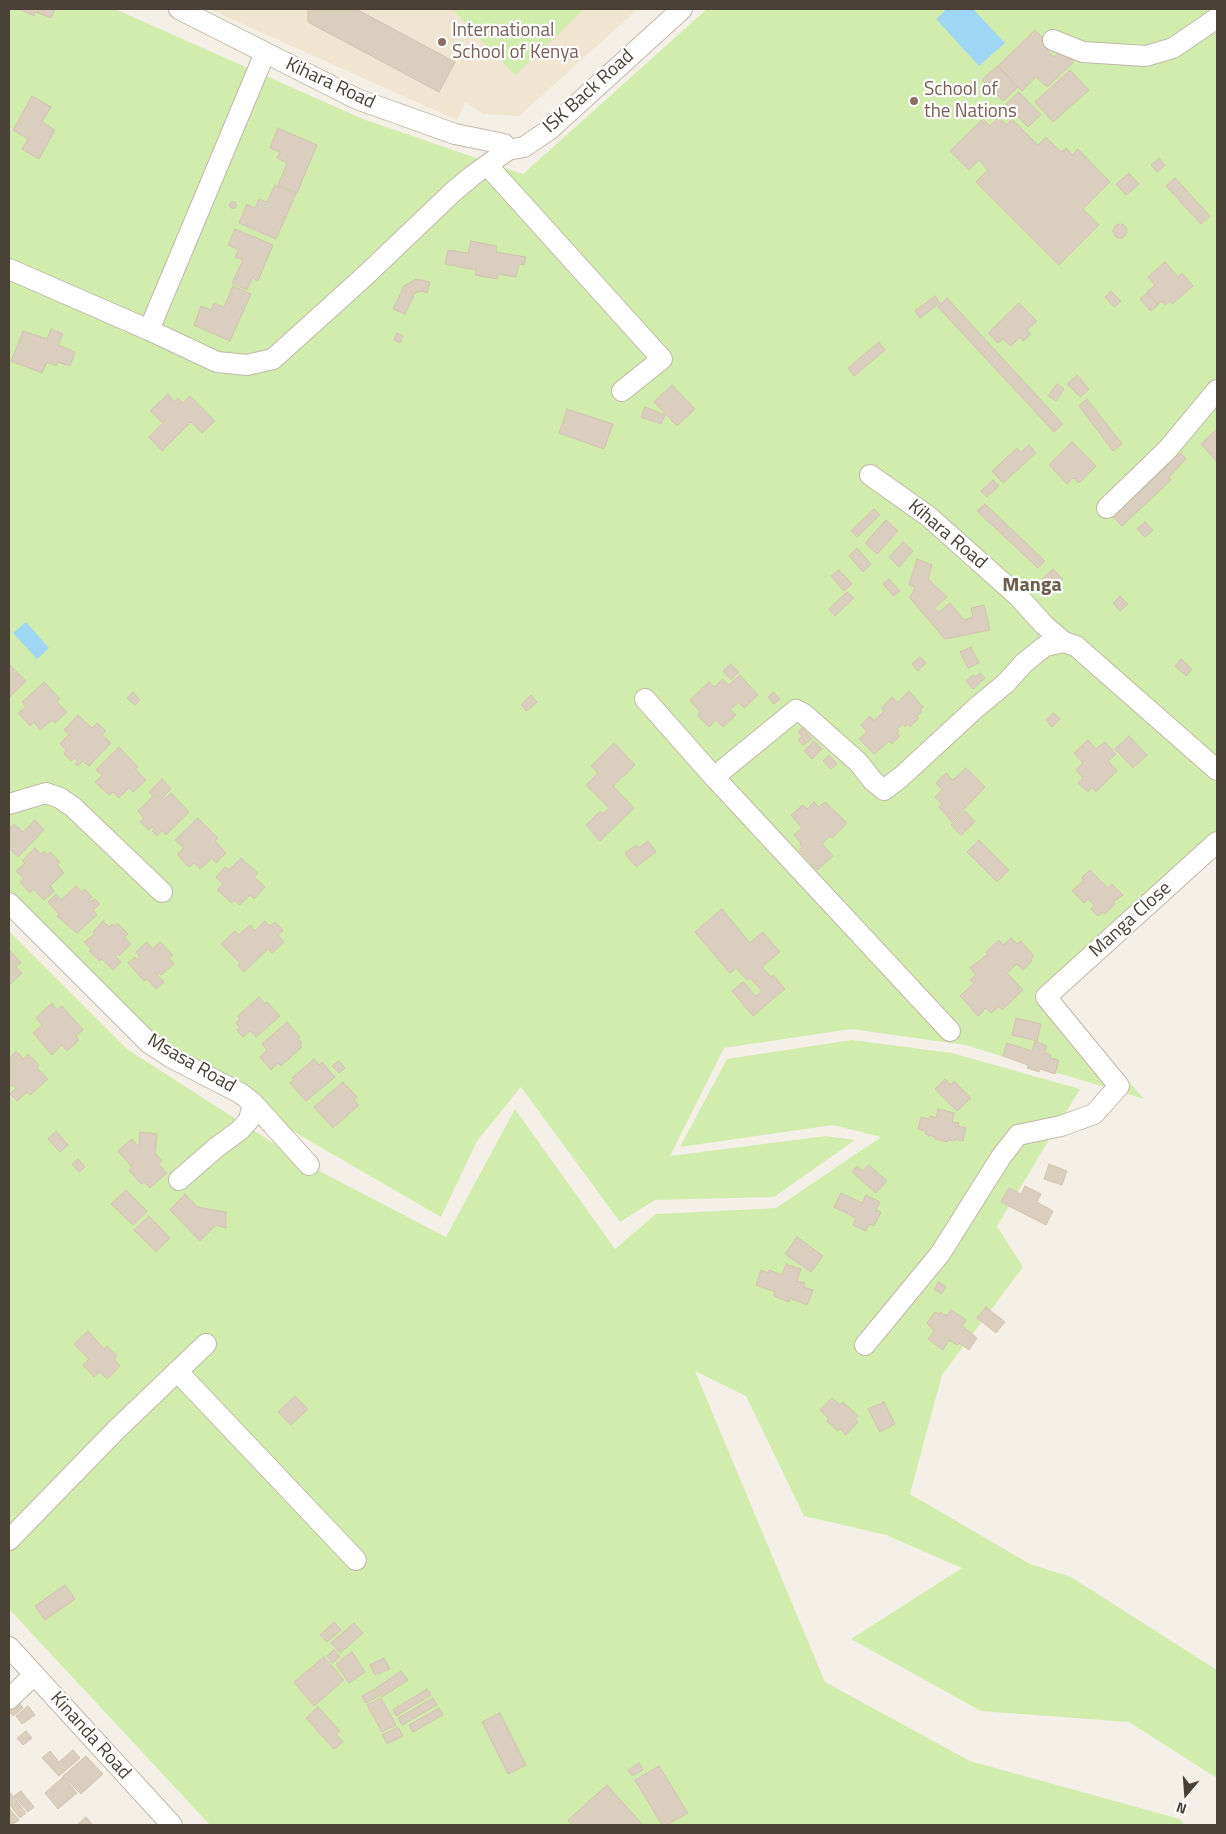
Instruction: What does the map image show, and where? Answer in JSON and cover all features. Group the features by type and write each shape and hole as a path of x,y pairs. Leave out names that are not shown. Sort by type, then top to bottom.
{"street":[{"name":"Kihara Road","path":"179,9 358,99 455,134 504,141"},
{"name":"ISK Back Road","path":"504,141 524,148 549,130 682,9"},
{"path":"1053,40 1083,52 1146,56 1172,48 1217,18"},
{"path":"149,330 265,53"},
{"path":"9,269 217,362 247,365 273,358 366,275 454,191 487,165 504,141"},
{"path":"487,165 662,359 622,391"},
{"path":"1107,508 1168,449 1217,390"},
{"name":"Kihara Road","path":"870,475 928,516 1019,598 1044,625 1064,642 1076,646 1217,770"},
{"path":"714,777 796,710 804,714 858,762 873,781 884,790 1006,683 1024,663 1045,646 1064,642"},
{"path":"645,699 714,777 950,1031"},
{"path":"9,804 46,793 60,798 73,807 162,892"},
{"name":"Manga Close","path":"865,1345 940,1254 1001,1157 1018,1135 1061,1126 1094,1114 1119,1086 1046,997 1217,842"},
{"name":"Msasa Road","path":"9,904 149,1042 172,1058 240,1093 253,1103 249,1120 240,1130 179,1180"},
{"path":"253,1103 309,1165"},
{"path":"9,1540 116,1429 206,1344"},
{"path":"177,1371 356,1560"},
{"name":"Kinanda Road","path":"9,1647 172,1825"},
{"path":"9,1699 34,1676"}],"shaded area":[{"name":"International School of Kenya","path":"209,9 638,9 519,116 483,114 465,102 457,120"}],"green space":[{"path":"9,9 115,9 363,119 523,174 707,9 1217,9 1217,838 1057,998 1144,1099 965,1045 851,1029 724,1048 670,1156 826,1136 855,1140 774,1197 655,1200 620,1222 521,1087 477,1141 441,1217 132,1038 9,917"},
{"path":"452,9 585,9 515,75"},
{"path":"9,931 127,1049 306,1164 446,1237 515,1109 615,1249 656,1214 776,1208 881,1137 833,1125 680,1147 727,1059 852,1040 952,1053 1080,1089 997,1226 1023,1267 942,1375 910,1494 1030,1564 1071,1577 1217,1670 1217,1778 1129,1722 981,1711 851,1639 962,1568 886,1535 804,1516 746,1396 695,1371 825,1682 970,1761 1180,1819 1185,1825 210,1825 9,1609"}],"water":[{"path":"947,9 973,9 1005,43 979,66 936,19"},
{"path":"26,622 49,648 37,659 13,633"}],"building":[{"path":"19,9 55,9 51,18 35,12 34,16"},
{"path":"308,9 356,9 455,62 439,92 308,22"},
{"path":"1035,30 1051,46 1047,50 1054,57 1062,50 1074,62 1047,87 1036,77 1022,91 998,66"},
{"path":"997,66 1018,87 1003,101 982,80"},
{"path":"1070,70 1089,90 1053,122 1035,102"},
{"path":"1019,92 1041,115 1028,127 1006,104"},
{"path":"32,96 51,107 42,122 55,130 39,159 22,149 28,139 13,130"},
{"path":"986,104 992,110 986,115 980,109"},
{"path":"999,117 1006,125 1012,119 1038,145 1046,137 1061,152 1066,148 1072,155 1078,149 1110,182 1083,209 1099,225 1059,265 976,182 988,170 979,160 969,170 950,151 983,119 990,126"},
{"path":"278,128 317,145 297,193 278,185 287,163 277,158 280,152 270,148"},
{"path":"1159,158 1165,165 1157,172 1151,165"},
{"path":"1129,173 1139,184 1126,195 1116,184"},
{"path":"1175,178 1210,216 1201,224 1166,186"},
{"path":"275,185 296,194 276,239 239,223 247,204 255,208 259,199 267,202"},
{"path":"233,201 237,205 233,209 229,205"},
{"path":"1117,224 1123,224 1127,231 1123,238 1117,238 1113,234 1113,228"},
{"path":"235,229 273,245 258,281 252,278 247,290 232,283 243,260 235,257 239,250 228,245"},
{"path":"471,241 497,246 496,252 526,257 524,265 519,264 516,277 498,274 497,279 475,275 476,270 445,264 448,250 468,253"},
{"path":"1165,262 1178,277 1182,273 1193,286 1172,304 1170,301 1165,305 1162,301 1158,304 1147,292 1155,285 1148,277"},
{"path":"416,279 430,282 427,293 421,291 415,293 405,314 393,309 404,286"},
{"path":"233,286 251,294 230,341 194,325 201,306 211,310 214,303 224,307"},
{"path":"1111,291 1121,301 1114,307 1105,297"},
{"path":"1147,293 1158,305 1151,311 1140,299"},
{"path":"935,296 940,303 920,318 915,311"},
{"path":"947,298 1063,424 1054,432 938,307"},
{"path":"1019,303 1037,321 1027,330 1031,334 1023,341 1020,337 1011,346 1003,339 998,343 988,333"},
{"path":"51,329 63,334 58,345 75,352 70,366 58,362 56,366 47,362 42,373 11,361 23,331 47,339"},
{"path":"397,333 403,336 400,343 394,340"},
{"path":"879,342 885,350 854,376 848,368"},
{"path":"1077,375 1089,389 1080,397 1067,384"},
{"path":"1057,384 1064,389 1056,401 1048,396"},
{"path":"672,385 695,409 677,426 654,402"},
{"path":"168,394 175,402 178,398 183,403 190,396 215,421 202,433 191,422 162,451 149,437 163,423 150,411"},
{"path":"1087,399 1122,444 1113,451 1079,406"},
{"path":"645,407 665,415 661,424 641,417"},
{"path":"567,409 613,424 604,449 559,433"},
{"path":"1217,429 1217,462 1201,444"},
{"path":"1072,442 1096,466 1079,483 1073,478 1067,484 1049,465"},
{"path":"1029,445 1036,453 1003,483 992,471 1017,448 1021,452"},
{"path":"1181,453 1186,459 1169,477 1171,480 1122,526 1113,517"},
{"path":"993,480 999,486 987,497 981,491"},
{"path":"985,504 1045,561 1038,568 977,511"},
{"path":"874,509 880,515 857,537 851,531"},
{"path":"886,520 898,531 877,554 865,543"},
{"path":"1145,522 1153,530 1145,537 1137,529"},
{"path":"903,542 913,551 899,567 889,557"},
{"path":"857,548 871,564 863,572 849,556"},
{"path":"917,559 932,565 928,579 947,597 934,608 939,612 950,603 964,620 973,617 971,608 984,605 990,630 945,639 910,598 915,587 909,585"},
{"path":"1053,569 1063,579 1044,597 1034,587"},
{"path":"839,570 852,584 844,591 831,576"},
{"path":"889,579 900,591 894,596 883,584"},
{"path":"847,592 854,598 835,616 829,609"},
{"path":"1120,596 1128,604 1120,611 1113,603"},
{"path":"971,647 979,663 968,668 960,652"},
{"path":"920,657 926,663 918,671 912,664"},
{"path":"1181,659 1192,669 1186,676 1175,666"},
{"path":"9,664 26,681 9,698"},
{"path":"731,664 739,672 731,680 723,671"},
{"path":"980,673 985,678 973,689 966,681 973,675 976,677"},
{"path":"740,675 758,695 744,708 739,702 730,710 736,715 723,727 716,720 709,727 697,715 700,712 690,700 709,682 714,687 723,679 729,685"},
{"path":"44,682 60,699 57,702 67,712 55,723 52,720 40,730 34,722 30,726 18,713 26,707 22,702"},
{"path":"909,691 923,707 920,710 922,712 917,716 919,718 910,727 908,724 905,727 903,724 897,729 899,732 897,733 900,736 892,744 889,741 874,754 859,739 867,732 861,725 870,716 874,721 884,711 881,708 892,697 897,703"},
{"path":"133,692 140,700 135,705 127,698"},
{"path":"773,692 780,699 774,704 768,697"},
{"path":"531,695 537,702 527,711 521,705"},
{"path":"1054,713 1060,719 1052,727 1046,720"},
{"path":"78,715 92,728 97,723 106,731 102,735 111,743 89,766 83,761 78,766 75,764 78,761 74,758 71,761 64,754 66,750 60,744 69,734 64,730"},
{"path":"802,728 812,739 803,745 798,740 802,736 798,732"},
{"path":"1129,736 1147,755 1133,768 1115,749"},
{"path":"1088,740 1096,749 1105,742 1116,754 1108,761 1117,771 1096,792 1092,787 1088,792 1078,783 1083,778 1076,770 1083,763 1074,753"},
{"path":"814,741 822,749 812,759 804,751"},
{"path":"614,743 635,765 613,786 634,808 600,841 586,825 600,811 603,814 609,808 586,785 598,773 591,766"},
{"path":"119,747 138,767 135,769 146,780 133,792 129,788 119,798 113,792 109,795 95,782 102,775 96,770"},
{"path":"829,755 837,764 831,769 823,761"},
{"path":"966,768 985,787 952,822 939,807 942,804 935,797 942,790 936,783 946,773 953,780"},
{"path":"162,779 171,789 164,796 166,798 171,793 189,812 166,835 162,830 157,836 152,831 155,829 152,827 149,830 140,822 144,818 138,811 153,796 149,792"},
{"path":"814,802 819,807 825,802 847,823 832,838 830,836 822,844 833,856 817,870 799,850 802,847 801,843 794,835 802,828 791,815 803,805 807,809"},
{"path":"965,811 975,822 961,835 951,825"},
{"path":"198,818 218,838 215,841 226,853 216,863 212,858 200,869 194,863 189,867 177,854 184,848 175,840"},
{"path":"35,820 44,830 18,857 9,848 9,825 11,828 14,824 23,832"},
{"path":"979,840 1009,870 997,882 967,852"},
{"path":"648,841 656,852 636,867 625,853 636,845 639,848"},
{"path":"35,848 41,854 44,851 47,855 50,852 60,862 57,865 64,873 50,886 54,891 44,900 33,889 30,893 20,882 24,879 16,871 25,863 22,861"},
{"path":"241,858 258,873 254,877 265,887 254,899 250,895 240,905 234,900 232,903 217,890 223,884 216,877 225,867 229,870"},
{"path":"1090,870 1108,888 1112,884 1123,895 1113,902 1115,904 1105,914 1103,912 1098,916 1091,909 1094,905 1088,899 1084,903 1072,891 1084,880 1081,878"},
{"path":"76,886 82,892 85,889 92,897 89,899 91,901 95,899 100,904 93,910 97,915 77,933 57,916 59,914 48,902 56,894 61,900"},
{"path":"722,909 750,943 763,932 780,952 762,967 771,977 773,975 785,989 753,1016 732,991 743,982 756,996 762,991 750,978 747,980 736,968 730,973 695,932"},
{"path":"103,921 109,927 117,923 128,934 124,937 131,944 119,956 117,954 115,956 121,962 113,970 102,959 100,961 89,951 91,949 84,942 95,934 93,932"},
{"path":"265,921 270,926 275,922 283,930 278,935 284,942 272,953 268,949 244,972 238,965 240,963 221,944 235,931 239,935 250,925 255,931"},
{"path":"1011,938 1017,944 1021,941 1034,956 1031,959 1032,961 1023,970 1017,964 1007,973 1023,990 1002,1010 999,1006 991,1013 986,1008 978,1016 960,996 974,983 970,980 976,975 970,968 988,954 986,952 999,940 1003,945"},
{"path":"147,942 153,949 160,942 173,955 169,958 174,964 161,975 160,973 157,975 164,982 156,989 147,979 144,981 128,963 135,957 137,960 140,957 136,952"},
{"path":"9,949 21,963 16,967 22,973 9,985"},
{"path":"259,997 265,1004 267,1002 280,1016 256,1037 250,1031 243,1037 237,1030 240,1028 236,1023 240,1019 238,1016"},
{"path":"52,1003 57,1010 62,1006 83,1030 76,1036 79,1040 67,1051 62,1045 52,1055 33,1033 42,1025 36,1018"},
{"path":"1016,1018 1041,1024 1037,1041 1012,1035"},
{"path":"287,1022 300,1037 298,1038 302,1043 300,1044 302,1047 281,1066 278,1063 271,1070 260,1057 267,1050 262,1044"},
{"path":"1035,1041 1047,1046 1045,1053 1051,1055 1050,1058 1059,1060 1055,1074 1040,1069 1039,1072 1027,1068 1028,1065 1003,1056 1007,1043 1032,1051"},
{"path":"16,1051 24,1059 28,1054 39,1065 37,1068 48,1079 30,1095 27,1092 17,1101 10,1094 16,1088 9,1084 9,1059"},
{"path":"314,1059 319,1065 322,1062 335,1077 306,1101 290,1083 294,1080 292,1078"},
{"path":"339,1061 345,1068 339,1073 332,1066"},
{"path":"945,1079 951,1085 954,1081 971,1098 957,1111 935,1089"},
{"path":"343,1082 357,1097 354,1100 359,1105 333,1128 314,1107"},
{"path":"938,1109 954,1113 952,1122 959,1123 958,1126 966,1128 963,1141 955,1139 955,1141 948,1140 947,1142 935,1139 935,1137 925,1134 926,1131 918,1129 921,1117 929,1119 930,1116 936,1118"},
{"path":"56,1131 68,1145 60,1152 48,1139"},
{"path":"140,1132 157,1134 155,1153 162,1161 158,1164 167,1173 150,1188 145,1182 141,1184 129,1170 132,1167 118,1151 132,1139 139,1147"},
{"path":"78,1159 85,1167 79,1172 72,1164"},
{"path":"1049,1164 1067,1171 1062,1185 1044,1179"},
{"path":"869,1165 887,1181 876,1193 852,1172 857,1166 863,1171"},
{"path":"1025,1186 1041,1194 1037,1202 1053,1211 1046,1225 1001,1202 1009,1188 1021,1194"},
{"path":"126,1190 147,1211 133,1225 111,1204"},
{"path":"841,1193 862,1203 866,1195 880,1202 876,1210 881,1212 874,1226 869,1224 866,1231 853,1225 856,1218 834,1207"},
{"path":"185,1194 197,1207 226,1212 226,1228 216,1225 200,1241 170,1210"},
{"path":"149,1216 170,1238 156,1252 134,1230"},
{"path":"797,1237 823,1256 811,1272 785,1254"},
{"path":"786,1264 801,1269 797,1281 805,1283 803,1287 813,1290 807,1305 790,1298 789,1302 774,1296 775,1292 756,1285 761,1270 768,1273 769,1270 782,1275"},
{"path":"939,1282 946,1287 941,1294 934,1289"},
{"path":"986,1307 1005,1322 996,1333 977,1318"},
{"path":"951,1310 966,1320 962,1326 977,1338 969,1350 959,1343 957,1345 949,1340 943,1350 928,1339 934,1331 927,1323 935,1312 939,1314 940,1312 947,1316"},
{"path":"88,1331 104,1349 107,1346 117,1356 114,1359 120,1366 107,1379 100,1372 94,1377 83,1365 89,1359 74,1344"},
{"path":"295,1396 308,1409 291,1425 278,1412"},
{"path":"832,1398 840,1405 843,1402 858,1416 855,1419 858,1422 846,1435 840,1429 838,1431 827,1421 829,1419 820,1410"},
{"path":"884,1402 895,1424 880,1432 868,1409"},
{"path":"65,1585 75,1599 45,1620 35,1606"},
{"path":"334,1622 341,1630 327,1642 320,1635"},
{"path":"354,1623 363,1633 340,1653 331,1643"},
{"path":"334,1650 340,1657 332,1663 327,1656"},
{"path":"352,1652 365,1672 349,1683 336,1664"},
{"path":"324,1657 344,1680 314,1706 294,1682"},
{"path":"384,1658 390,1669 375,1675 370,1665"},
{"path":"401,1671 408,1680 382,1697 376,1688"},
{"path":"375,1689 379,1696 366,1703 362,1696"},
{"path":"427,1689 431,1695 396,1716 393,1710"},
{"path":"381,1698 396,1725 382,1732 367,1705"},
{"path":"433,1698 437,1705 402,1725 398,1718"},
{"path":"17,1700 23,1708 13,1716 9,1711 9,1707"},
{"path":"28,1706 35,1715 22,1724 16,1716"},
{"path":"318,1707 340,1731 336,1734 343,1742 334,1749 306,1718"},
{"path":"439,1708 443,1715 413,1732 409,1725"},
{"path":"500,1713 526,1765 508,1774 482,1722"},
{"path":"398,1727 403,1736 387,1744 382,1735"},
{"path":"26,1731 32,1738 23,1745 17,1738"},
{"path":"73,1750 80,1758 59,1776 42,1758 50,1751 59,1762"},
{"path":"86,1756 103,1774 81,1794 63,1776"},
{"path":"639,1763 643,1770 632,1776 628,1770"},
{"path":"659,1766 688,1813 667,1825 662,1825 635,1780"},
{"path":"63,1777 77,1793 58,1809 45,1793"},
{"path":"607,1785 643,1825 572,1825 568,1820"},
{"path":"9,1791 26,1813 20,1818 9,1804"},
{"path":"21,1791 34,1807 28,1812 14,1796"},
{"path":"9,1808 19,1820 12,1825 9,1823"},
{"path":"86,1817 93,1825 77,1825"}],"place":[{"name":"International School of Kenya","path":"442,42"},
{"name":"School of the Nations","path":"914,101"}],"district":[{"name":"Manga","path":"1032,586"}]}
